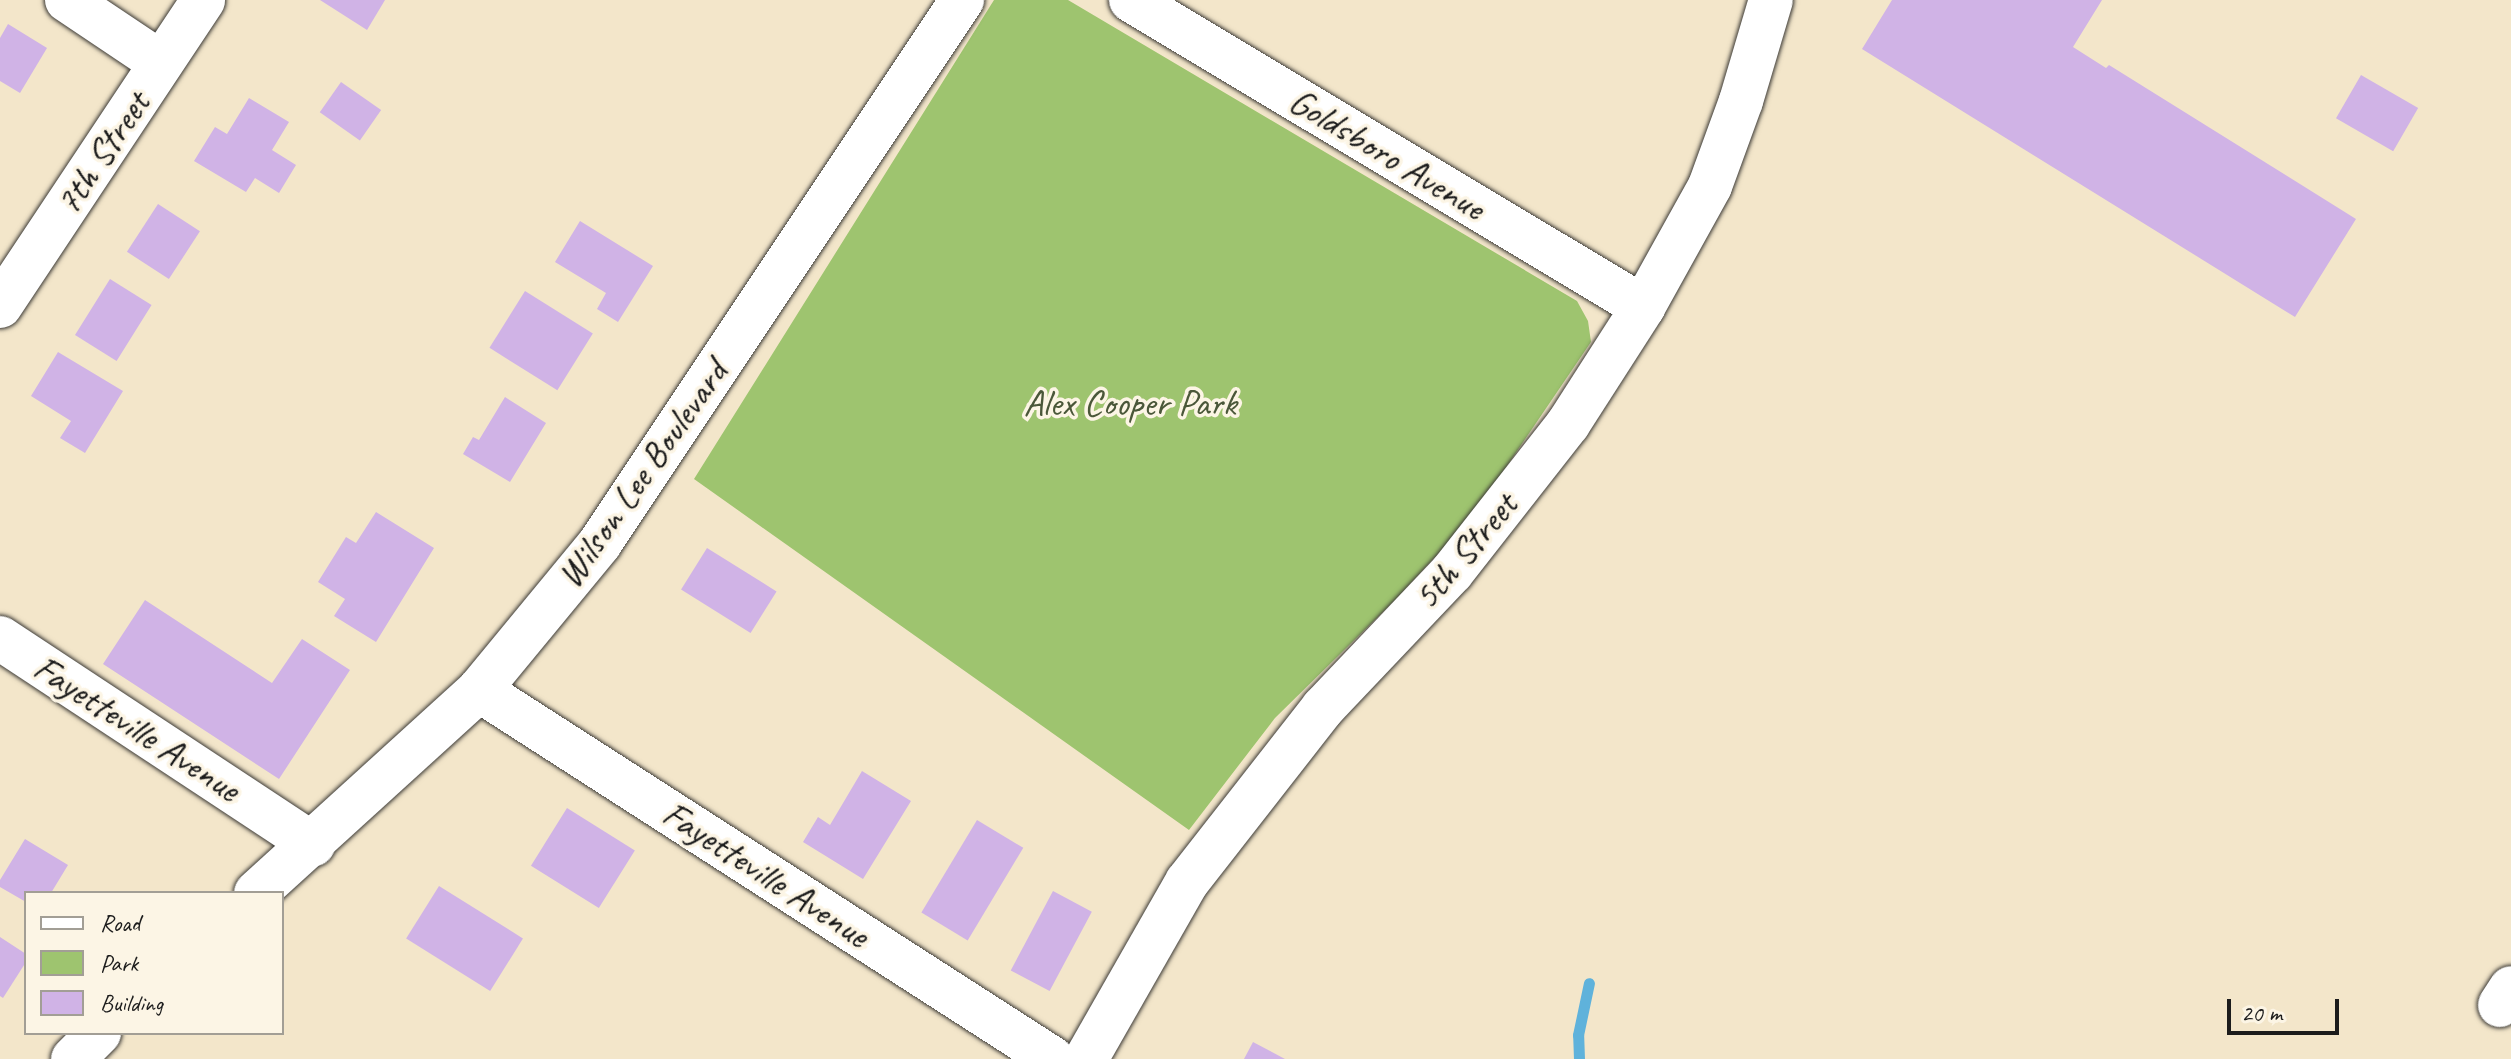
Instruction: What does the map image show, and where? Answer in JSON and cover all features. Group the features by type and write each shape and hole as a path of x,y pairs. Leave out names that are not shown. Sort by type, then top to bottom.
{"street":[{"path":"67,0 161,63"},
{"name":"7th Street","path":"0,306 203,0"},
{"name":"Wilson Lee Boulevard","path":"258,891 479,690 600,543 962,0"},
{"name":"Goldsboro Avenue","path":"1131,0 1643,307"},
{"name":"5th Street","path":"1086,1059 1187,882 1323,708 1452,572 1568,424 1643,307 1710,186 1741,101 1771,0"},
{"name":"Fayetteville Avenue","path":"0,638 313,844"},
{"name":"Fayetteville Avenue","path":"479,690 1053,1059"},
{"path":"73,1059 97,1035"}],"green space":[{"name":"Alex Cooper Park","path":"994,0 1068,0 1577,301 1588,321 1591,342 1473,516 1395,600 1275,718 1189,830 694,479"}],"building":[{"path":"320,0 385,0 367,30"},
{"path":"1892,0 2102,0 2073,47 2106,68 2109,65 2356,219 2295,317 1862,49"},
{"path":"8,24 47,48 20,93 0,81 0,38"},
{"path":"2361,75 2418,108 2393,151 2336,118"},
{"path":"341,82 381,110 360,140 320,112"},
{"path":"249,98 289,122 272,150 296,165 279,193 255,178 246,192 194,161 215,127 227,134"},
{"path":"158,204 200,231 169,279 127,252"},
{"path":"580,221 653,266 618,322 597,309 606,293 555,262"},
{"path":"110,279 152,305 117,361 75,335"},
{"path":"525,291 593,333 557,390 489,348"},
{"path":"58,352 123,391 85,453 60,438 71,421 31,396"},
{"path":"505,397 546,423 510,482 463,454 473,437 479,440"},
{"path":"376,512 434,548 376,642 334,616 345,599 318,582 346,537 356,543"},
{"path":"707,548 777,591 751,633 681,590"},
{"path":"145,600 272,683 302,639 350,670 279,779 103,664"},
{"path":"862,771 911,801 863,879 803,842 818,817 830,825"},
{"path":"567,808 635,850 599,908 531,866"},
{"path":"977,820 1023,848 968,940 921,913"},
{"path":"25,839 68,865 52,891 24,891 24,901 0,887 0,880"},
{"path":"439,886 523,938 490,991 406,939"},
{"path":"1053,891 1092,912 1050,991 1011,970"},
{"path":"0,937 24,953 24,965 3,998 0,996"},
{"path":"1253,1042 1285,1059 1244,1059"}],"waterway":[{"path":"1579,1059 1578,1035 1589,983"}]}
